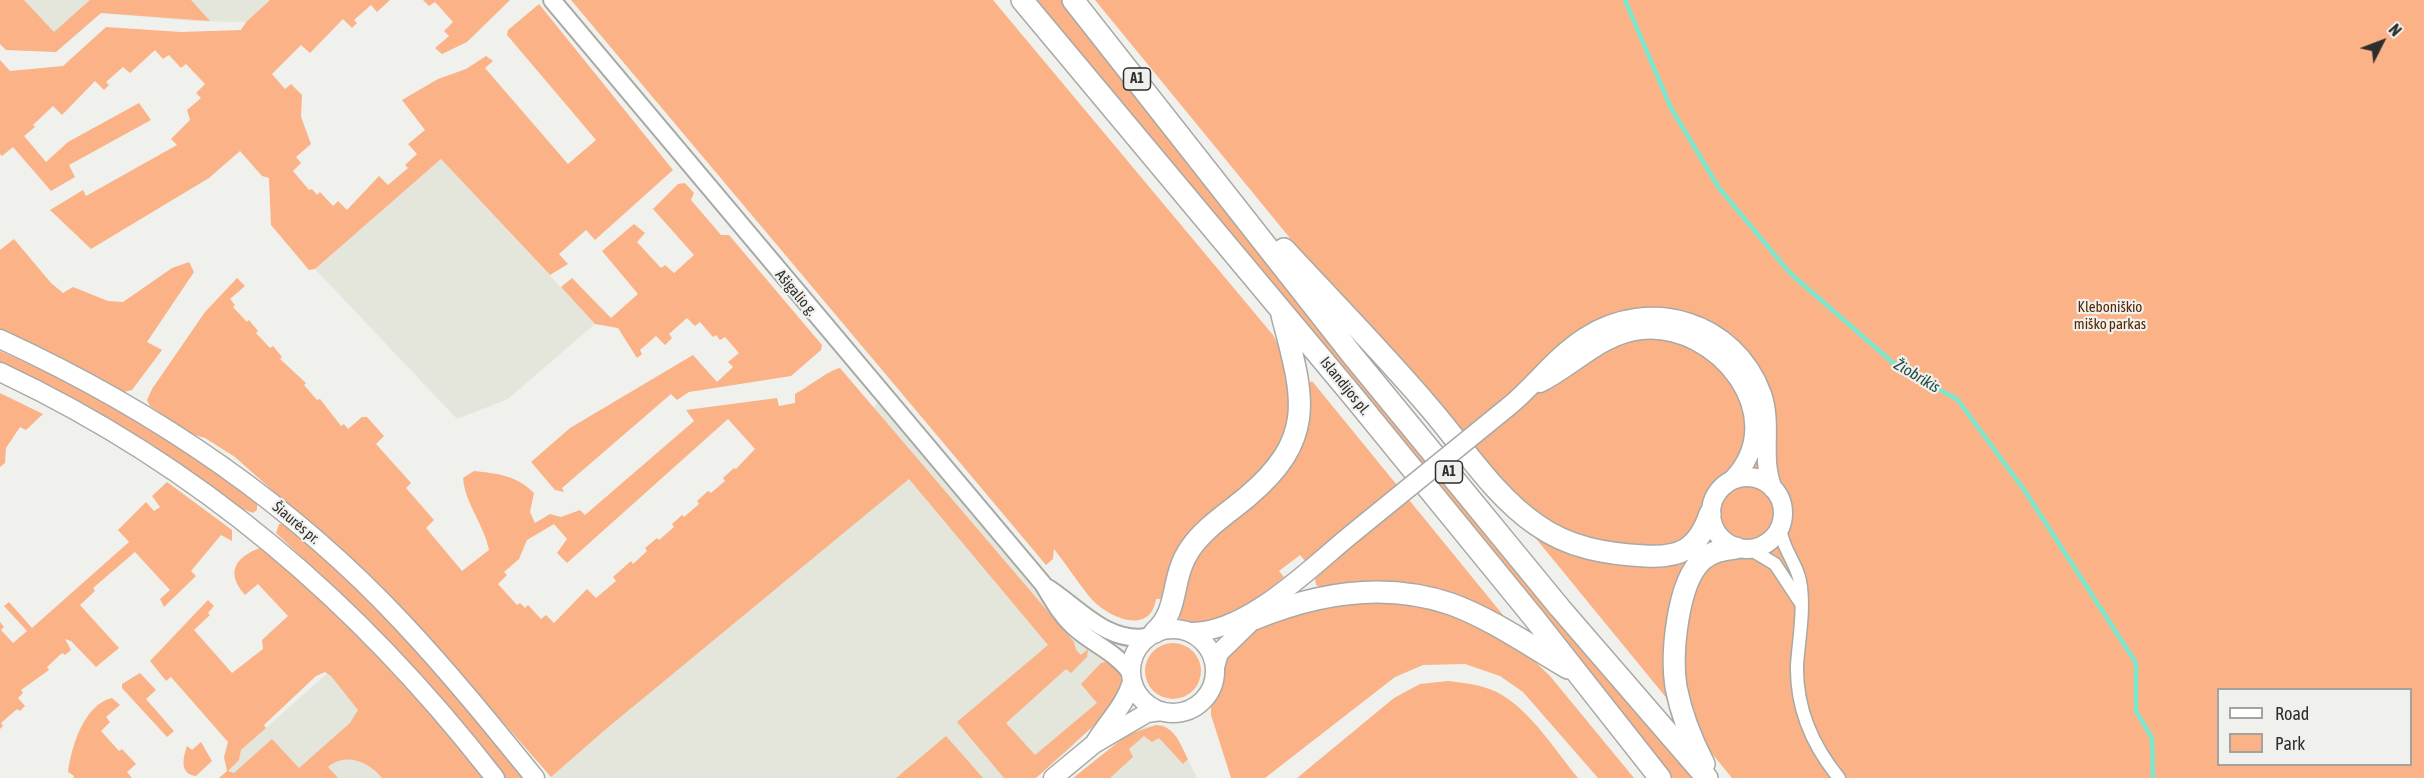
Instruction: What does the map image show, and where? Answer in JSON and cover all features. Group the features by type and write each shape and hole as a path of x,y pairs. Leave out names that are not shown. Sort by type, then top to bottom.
{"highway":[{"name":"Islandijos pl.","path":"1022,0 1281,309 1660,778"},
{"name":"Islandijos pl.","path":"1073,0 1353,356 1560,608 1707,778"},
{"path":"1200,159 1410,385 1500,492 1537,526 1583,547 1656,556 1689,548 1702,535 1710,514"},
{"path":"1151,634 1170,615 1174,584 1189,550 1201,536 1271,477 1285,459 1293,442 1302,399 1281,309"},
{"path":"1711,778 1682,711 1674,666 1676,641 1684,592 1695,569 1715,552 1743,549"},
{"path":"1254,620 1294,603 1323,596 1355,592 1420,596 1451,604 1481,618 1578,674"}],"main road":[{"path":"1053,778 1094,744 1117,733 1142,716 1161,711 1179,712 1197,706 1209,692 1219,653 1254,620 1270,601 1533,386 1554,360 1602,327 1640,316 1659,315 1696,324 1730,346 1755,377 1767,415 1766,465 1773,489 1782,507 1780,527 1768,542 1743,549 1718,535 1710,514 1717,493 1748,461 1751,449 1752,416 1749,399 1742,384 1726,362 1707,345 1692,337 1657,329 1622,334 1606,341 1563,371 1533,386"},
{"name":"Šiaurės pr.","path":"0,339 53,363 132,407 223,466 274,505 324,547 401,621 535,778"},
{"name":"Šiaurės pr.","path":"0,372 71,408 160,461 255,529 353,616 432,702 495,778"},
{"path":"1732,480 1754,478 1773,489"},
{"path":"255,529 274,505"},
{"path":"1094,744 1107,722 1123,705 1131,678 1134,653 1151,634 1168,628 1204,632 1221,627 1270,601"},
{"path":"1191,632 1207,646 1215,667"},
{"path":"1131,678 1143,700 1161,711"}],"street":[{"name":"Ašigalio g.","path":"552,0 953,481 1043,584 1062,615 1073,626 1123,662 1131,678"},
{"path":"1780,527 1783,545 1798,572 1802,630 1797,678 1802,710 1814,741 1839,778"},
{"path":"1743,549 1775,564 1801,603"},
{"name":"Ašigalio g.","path":"1043,584 1119,637 1151,634"}],"shaded area":[{"path":"0,0 270,0 246,22 192,21 101,13 56,52 6,50 0,44"},
{"path":"441,159 595,324 508,399 457,419 315,269"},
{"path":"878,403 1048,606 1118,667 1073,746 1036,778 552,778 543,767 547,722 839,437"},
{"path":"341,661 439,778 219,778 239,760 241,750"},
{"path":"1164,725 1177,737 1197,778 1073,778 1140,728"}],"green space":[{"path":"0,0 24,0 54,32 90,0 191,0 210,21 101,13 56,52 6,50 0,44"},
{"path":"270,0 390,0 377,12 371,5 354,20 357,23 352,28 343,19 310,53 301,45 272,74 285,89 291,84 302,95 301,117 311,144 296,157 301,163 293,171 309,190 312,189 317,195 320,192 333,206 338,201 347,210 379,176 388,185 408,168 405,165 417,154 408,144 425,130 402,100 438,79 466,69 486,56 493,61 485,68 568,164 596,140 507,35 508,30 539,4 673,170 595,240 586,230 559,254 568,264 550,275 441,159 315,269 309,270 271,225 269,178 262,176 240,151 209,178 91,249 50,210 83,190 86,196 177,145 171,139 190,120 187,110 201,98 196,93 205,84 186,64 181,68 169,55 163,59 155,50 130,73 123,67 106,82 109,85 104,90 95,81 62,115 53,106 24,136 46,162 68,142 139,103 151,120 69,165 75,177 51,191 13,147 2,156 0,154 0,60 10,71 63,66 106,27 181,32 241,30 246,22"},
{"path":"423,0 510,0 467,42 442,54 435,48 449,36 444,31 453,22 435,2 429,6"},
{"path":"571,0 993,0 1273,335 1286,360 1295,394 1290,429 1278,455 1175,555 1167,579 1164,599 1156,599 1152,611 1145,618 1136,620 1115,616 1095,603 1054,549 1053,559 1046,565"},
{"path":"1034,0 1064,0 1698,778 1667,778"},
{"name":"Kleboniškio miško parkas","path":"1095,0 2424,0 2424,778 1732,778"},
{"path":"685,183 694,193 691,200 721,235 729,235 822,345 821,350 791,376 689,392 677,400 671,394 562,488 564,492 555,490 531,462 570,428 693,355 717,382 733,367 728,362 739,353 725,337 720,340 716,335 713,337 700,322 695,326 687,318 669,334 672,338 665,345 656,336 640,350 642,354 637,358 618,328 595,324 561,287 572,278 611,318 638,294 602,251 634,224 645,233 637,242 661,268 665,265 674,273 694,255 653,209 678,184"},
{"path":"14,239 51,283 63,293 73,287 108,301 123,302 172,268 189,262 194,272 147,342 162,350 132,390 124,392 0,329 0,250"},
{"path":"237,278 245,286 230,299 235,305 233,307 247,322 249,320 258,331 256,333 270,348 273,346 282,357 280,359 306,383 304,385 317,400 320,399 341,426 344,424 348,429 362,417 367,417 384,436 376,444 411,483 406,488 434,520 426,528 462,571 489,550 464,487 463,478 474,471 507,476 527,487 534,493 530,512 535,523 550,514 561,517 580,510 585,515 694,421 686,410 777,398 779,406 795,403 795,394 824,375 840,368 1074,642 1076,650 1081,655 1088,649 1087,657 1071,673 1066,669 1006,723 1035,755 1097,703 1081,684 1101,663 1111,661 1122,674 1122,695 1099,721 1036,778 1004,778 957,722 1048,645 909,479 551,777 410,616 336,547 235,457 205,438 191,434 150,406 147,400 152,389 205,312","holes":["728,419 755,449 736,469 734,468 723,478 725,481 711,493 708,491 697,501 699,504 672,524 674,527 645,548 647,551 633,564 631,561 613,577 616,581 596,598 587,589 554,623 546,615 541,619 528,605 525,608 520,603 517,605 498,584 507,575 504,572 519,559 527,540 554,524 567,539 557,553 567,563"]},
{"path":"0,351 100,400 165,437 197,457 257,501 257,510 253,513 241,508 83,405 0,363"},
{"path":"1312,381 1503,615 1499,619 1322,588 1316,585 1315,579 1318,576 1300,555 1279,571 1284,577 1230,616 1207,626 1198,626 1180,619 1183,585 1194,559 1215,535 1277,480 1289,466 1298,450 1308,410 1308,384"},
{"path":"0,393 43,414 26,430 20,427 6,448 5,463 0,467"},
{"path":"167,482 232,530 232,541 221,535 191,571 196,576 164,607 160,599 170,590 135,552 93,588 95,591 80,605 119,648 96,667 71,641 65,639 71,650 65,655 62,653 47,667 49,670 21,690 23,693 18,698 25,706 20,711 17,709 1,723 3,726 0,729 0,622 4,627 1,630 13,643 27,631 4,606 9,602 32,628 129,542 118,530 146,502 154,511 160,507 152,496"},
{"path":"279,524 285,524 386,616 525,778 504,778 394,651 337,591 276,533"},
{"path":"262,547 269,549 297,576 407,689 485,778 382,778 371,767 357,761 342,760 328,767 338,778 219,778 227,771 224,757 228,742 171,677 166,681 150,661 208,600 214,606 208,613 210,615 194,630 232,673 263,649 262,640 288,616 258,584 245,595 239,587 234,572 236,566 245,555","holes":["325,672 331,676 358,710 350,723 299,768 272,739 234,773 228,771 239,760 241,750 266,728 264,725 316,676"]},
{"path":"1366,600 1406,602 1449,612 1524,651 1550,676 1634,778 1598,778 1523,692 1500,676 1465,664 1423,665 1395,677 1265,778 1231,778 1211,715 1211,704 1223,682 1226,657 1233,648 1256,630 1289,614"},
{"path":"1173,643 1184,645 1193,651 1199,660 1201,671 1199,682 1193,691 1184,697 1173,699 1162,697 1153,691 1147,682 1145,671 1147,660 1153,651 1162,645"},
{"path":"140,673 156,690 146,699 174,731 167,737 122,688 122,684"},
{"path":"1448,681 1489,689 1513,703 1534,722 1578,778 1297,778 1394,698 1420,684"},
{"path":"112,698 120,705 106,717 110,722 101,731 119,751 122,749 136,764 127,772 132,778 73,778 74,776 68,772 72,751 81,728 94,709 102,702"},
{"path":"1156,725 1168,729 1176,737 1188,759 1183,764 1159,738 1152,742 1144,736 1129,749 1133,757 1110,778 1073,778 1127,735"},
{"path":"946,736 983,778 896,778"},
{"path":"201,742 212,761 196,776 191,775 184,765 187,746 192,750"}],"waterway":[{"name":"Žiobrikis","path":"1625,0 1671,108 1719,188 1790,273 1899,368 1957,399 2025,491 2136,663 2136,711 2152,738 2153,778"}]}
